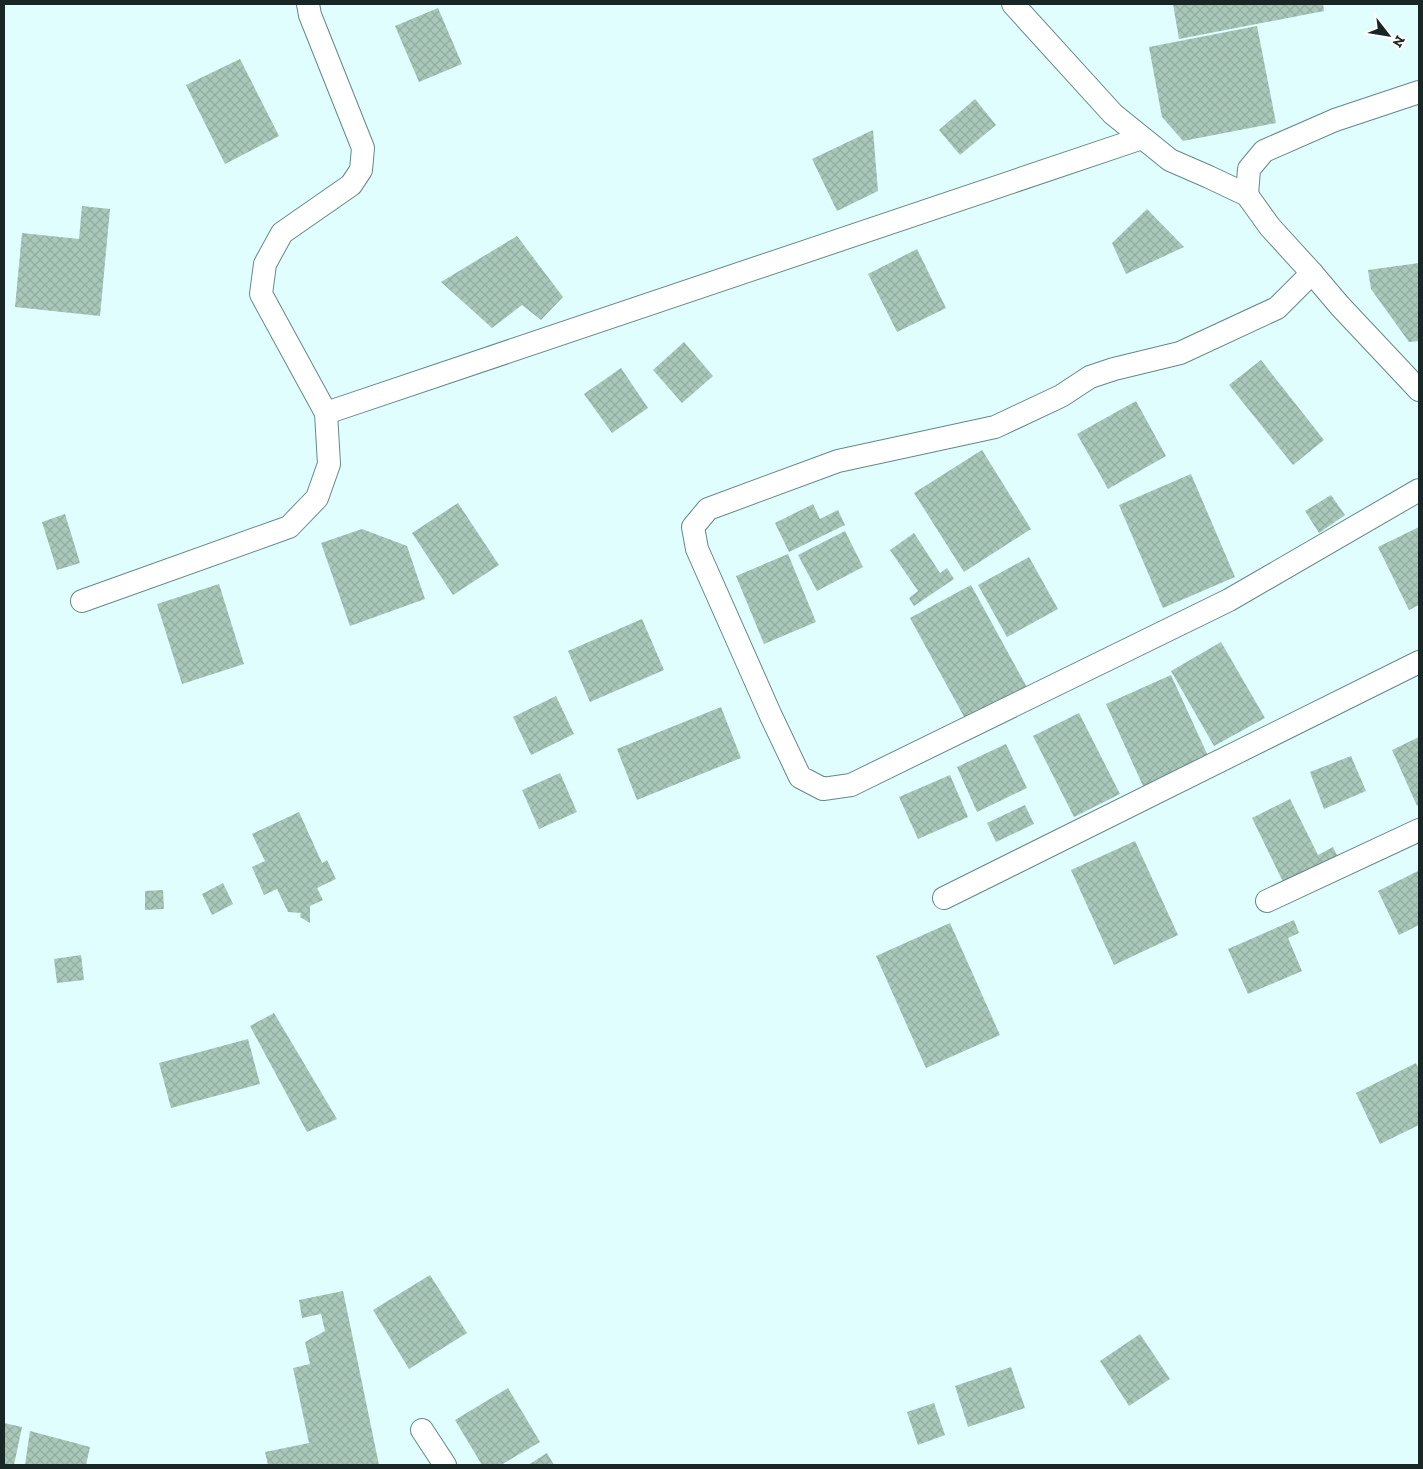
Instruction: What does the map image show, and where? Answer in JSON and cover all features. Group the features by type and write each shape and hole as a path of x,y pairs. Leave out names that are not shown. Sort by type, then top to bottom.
{"street":[{"path":"82,601 290,527 317,498 329,464 326,413 261,294 265,264 282,233 351,185 361,170 363,148 310,15 308,4"},
{"path":"1013,4 1113,114 1142,138 1170,160 1209,176 1247,195 1270,228 1340,306 1410,367 1419,390"},
{"path":"1247,195 1249,169 1264,151 1335,120 1419,92"},
{"path":"326,413 1142,138"},
{"path":"1312,273 1277,308 1240,326 1180,353 1114,369 1090,377 1061,396 995,426 838,461 708,509 692,527 696,549 800,776 823,789 852,784 1229,600 1419,490"},
{"path":"944,898 1419,662"},
{"path":"1267,901 1419,830"},
{"path":"422,1430 445,1465"}],"building":[{"path":"1173,4 1323,4 1324,11 1179,39"},
{"path":"438,8 462,64 419,82 395,26"},
{"path":"1257,26 1276,123 1183,141 1162,117 1149,47"},
{"path":"240,59 279,136 225,164 186,85"},
{"path":"975,99 996,125 960,155 939,130"},
{"path":"873,130 878,191 837,211 812,159"},
{"path":"82,206 110,209 100,316 15,307 22,233 79,239"},
{"path":"1147,209 1184,247 1126,274 1112,243"},
{"path":"517,236 563,297 541,320 522,305 492,328 441,282"},
{"path":"917,249 946,308 897,332 868,274"},
{"path":"1419,263 1419,341 1409,342 1371,289 1368,270"},
{"path":"684,342 713,376 682,403 653,370"},
{"path":"1261,360 1324,440 1293,465 1229,385"},
{"path":"621,368 648,408 612,433 584,394"},
{"path":"1136,401 1166,456 1108,489 1077,434"},
{"path":"982,450 1031,529 964,572 914,493"},
{"path":"1191,474 1235,577 1163,608 1119,505"},
{"path":"1331,495 1345,515 1319,533 1305,511"},
{"path":"458,503 499,565 453,595 412,533"},
{"path":"813,504 820,519 838,510 845,525 789,552 775,523"},
{"path":"65,514 80,563 57,570 42,522"},
{"path":"1419,527 1419,605 1409,610 1378,547"},
{"path":"362,529 407,546 425,599 350,626 321,543"},
{"path":"845,531 863,567 817,591 798,555"},
{"path":"914,533 940,573 947,568 954,579 914,606 909,598 918,591 890,550"},
{"path":"788,554 816,622 764,644 736,576"},
{"path":"1029,557 1058,609 1007,637 978,585"},
{"path":"219,584 244,664 182,684 157,604"},
{"path":"971,585 1029,691 968,724 910,618"},
{"path":"642,619 664,670 590,702 568,651"},
{"path":"1221,642 1265,718 1214,746 1171,671"},
{"path":"1171,675 1208,756 1143,786 1106,704"},
{"path":"556,696 574,734 531,755 513,717"},
{"path":"721,707 741,758 637,800 617,749"},
{"path":"1079,713 1120,794 1074,817 1033,736"},
{"path":"1419,737 1419,805 1417,806 1392,750"},
{"path":"1006,744 1027,788 977,812 957,767"},
{"path":"1351,756 1366,791 1324,809 1310,772"},
{"path":"560,773 577,812 539,829 522,790"},
{"path":"950,775 968,817 918,839 899,797"},
{"path":"1290,799 1318,855 1333,847 1339,859 1285,886 1252,818"},
{"path":"1025,805 1034,824 996,842 987,823"},
{"path":"299,812 322,863 327,860 336,879 317,888 323,900 310,906 310,923 300,917 301,913 288,912 277,889 264,895 252,867 265,861 252,834"},
{"path":"1135,841 1178,935 1114,965 1071,870"},
{"path":"1418,871 1419,925 1399,935 1378,891"},
{"path":"223,883 233,904 212,915 202,894"},
{"path":"163,890 164,909 145,910 145,891"},
{"path":"1294,920 1299,933 1288,938 1302,971 1248,994 1228,949"},
{"path":"950,923 1000,1035 926,1068 876,956"},
{"path":"81,955 84,980 57,983 54,959"},
{"path":"274,1013 337,1119 307,1132 250,1026"},
{"path":"248,1039 260,1084 171,1108 159,1063"},
{"path":"1416,1063 1419,1070 1419,1125 1380,1144 1356,1093"},
{"path":"430,1275 467,1333 409,1369 373,1310"},
{"path":"343,1291 379,1465 268,1465 265,1452 309,1443 293,1368 310,1364 305,1342 325,1331 321,1314 302,1318 299,1300"},
{"path":"1140,1334 1170,1379 1129,1406 1100,1361"},
{"path":"1011,1367 1025,1408 968,1427 955,1386"},
{"path":"508,1388 540,1442 501,1465 482,1465 455,1420"},
{"path":"934,1403 945,1435 918,1445 907,1412"},
{"path":"4,1423 22,1427 14,1465 4,1465"},
{"path":"30,1431 90,1447 86,1465 25,1465"},
{"path":"547,1453 554,1465 528,1465"}]}
